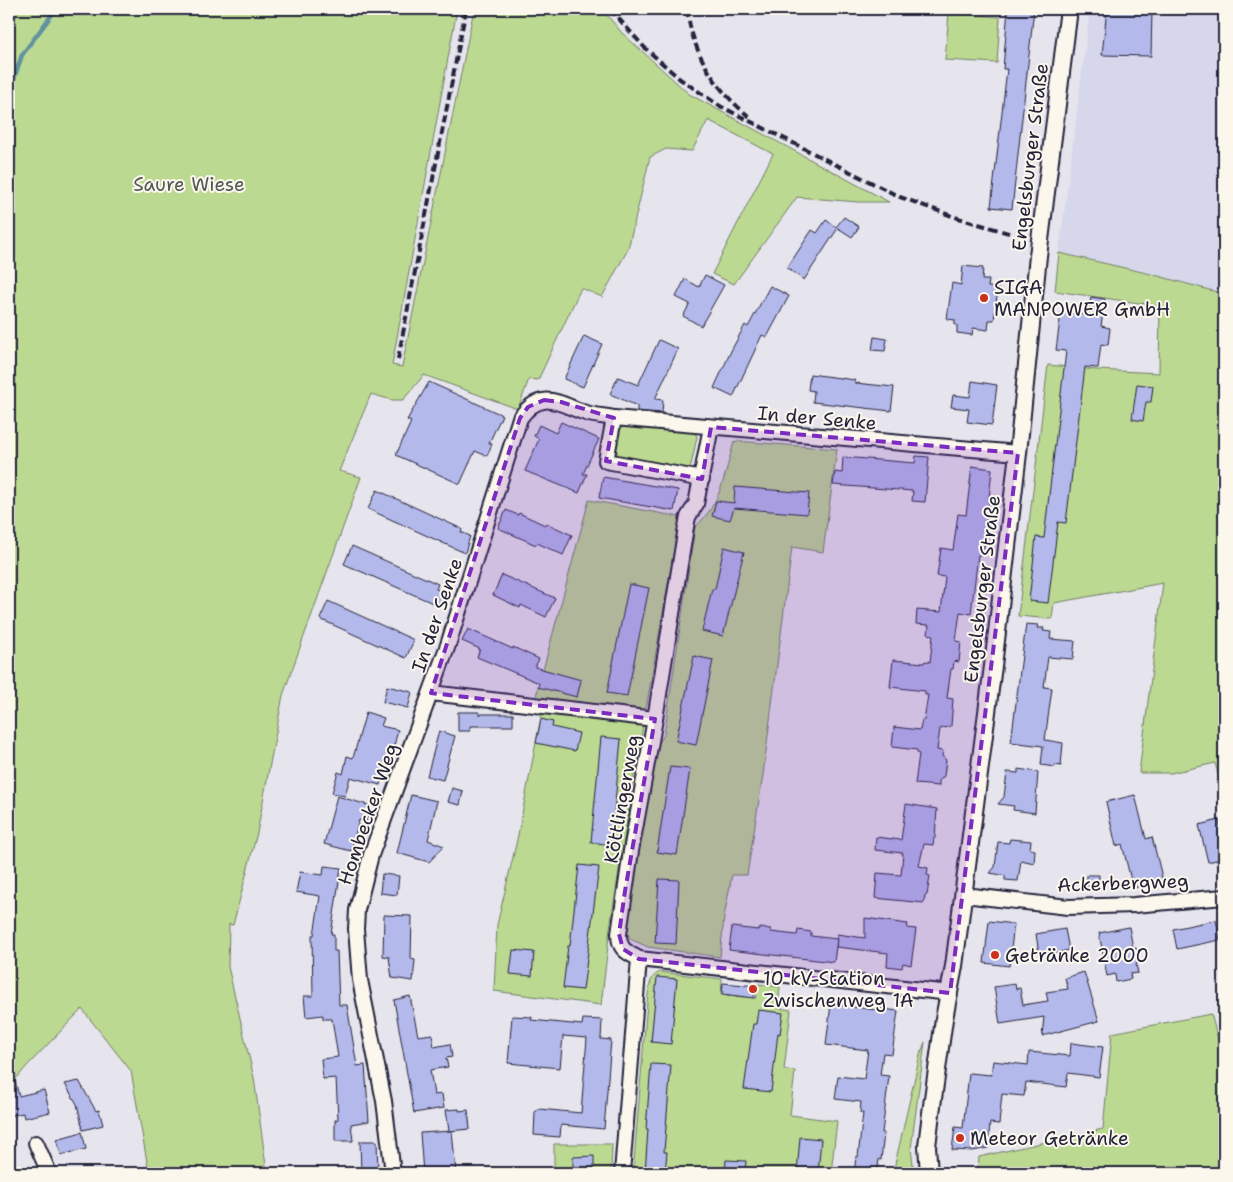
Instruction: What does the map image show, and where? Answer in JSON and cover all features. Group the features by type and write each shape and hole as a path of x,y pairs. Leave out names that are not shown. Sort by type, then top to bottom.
{"street":[{"name":"Engelsburger Straße","path":"929,1173 927,1146 944,1019 950,993 964,895 1018,453 1040,239 1069,9"},
{"name":"In der Senke","path":"430,693 478,553 520,418 528,407 544,400 561,402 587,413 614,418 1018,453"},
{"path":"614,418 606,460 702,479"},
{"name":"Köttlingerweg","path":"639,959 623,949 619,942 619,934 631,851 688,517 696,504 711,427"},
{"path":"430,693 655,719"},
{"name":"Hombecker Weg","path":"393,1173 384,1101 360,980 356,929 361,891 371,855 430,693"},
{"name":"Ackerbergweg","path":"964,895 1068,907 1134,905 1224,897"},
{"path":"622,1173 639,959 950,993"},
{"path":"36,1143 49,1173"}],"highlighted area":[{"path":"544,400 561,402 614,418 606,461 702,479 711,427 1018,453 950,993 639,959 623,949 619,934 655,719 431,693 520,418 528,407"}],"shaded area":[{"path":"1090,9 1224,9 1224,294 1151,274 1059,253"}],"green space":[{"name":"Saure Wiese","path":"9,9 457,9 392,365 402,367 474,9 602,9 622,33 689,94 889,202 858,202 797,197 734,284 712,274 773,154 708,120 692,151 666,149 650,157 628,249 602,297 581,288 538,380 529,379 518,409 424,375 403,400 392,400 371,394 339,471 361,477 283,695 257,833 233,925 229,924 228,967 254,1078 267,1173 149,1173 131,1071 82,1009 9,1087"},
{"path":"949,13 1000,17 997,63 945,60"},
{"path":"1059,253 1151,274 1224,294 1224,795 1215,763 1171,773 1139,773 1163,583 1054,603 1052,619 1018,616 1048,365 1159,373 1160,306 1055,291"},
{"path":"626,422 694,430 697,437 691,465 685,471 625,461 618,455 616,449 620,426"},
{"path":"734,442 837,449 823,552 792,547 763,775 747,875 732,875 724,917 720,957 648,947 630,939 627,932 634,876 655,749 664,735 695,527 704,518 717,498"},
{"path":"589,500 680,517 633,782 610,928 601,1005 494,991 497,925 517,840 541,717 536,696"},
{"path":"660,972 722,979 721,995 756,998 758,984 780,987 778,1008 791,1010 784,1070 795,1071 790,1115 837,1121 831,1173 633,1173 647,1002 651,981"},
{"path":"1211,1014 1224,1061 1224,1173 972,1173 978,1170 979,1157 1103,1129 1112,1033"},
{"path":"925,1042 911,1148 914,1173 893,1173 920,1055"},
{"path":"554,1144 612,1144 611,1173 511,1173 554,1172"}],"building":[{"path":"1008,9 1034,9 1012,209 991,207 1007,69 1003,69"},
{"path":"1107,9 1152,9 1151,56 1102,55"},
{"path":"844,217 859,227 852,237 838,228 804,280 787,268 812,230 817,233 826,220 836,227"},
{"path":"963,266 983,268 982,280 989,280 988,287 998,288 994,320 989,320 988,330 973,328 972,335 957,333 955,320 947,319 952,283 961,285"},
{"path":"705,275 724,285 701,326 683,316 690,304 676,297 685,279 699,287"},
{"path":"770,286 789,296 767,337 762,335 733,397 714,388 745,325 748,327"},
{"path":"1091,297 1105,299 1101,326 1110,328 1108,345 1101,344 1098,368 1085,367 1066,523 1058,522 1048,603 1029,601 1036,537 1044,538 1066,351 1056,350 1061,312 1088,315"},
{"path":"584,336 602,344 583,387 564,379"},
{"path":"874,337 887,339 885,351 872,350"},
{"path":"659,340 678,349 655,399 663,400 662,413 637,411 637,406 610,394 618,377 638,385"},
{"path":"810,374 855,380 855,383 894,387 891,411 813,402 814,391 808,390"},
{"path":"972,381 997,385 992,425 967,422 969,409 951,407 953,395 970,397"},
{"path":"429,382 502,415 489,443 492,444 487,456 475,451 460,484 396,455 411,422 407,420"},
{"path":"1137,384 1153,386 1151,402 1146,402 1143,421 1132,419"},
{"path":"561,422 599,439 583,474 587,474 579,493 525,471 539,439 534,436 539,425 556,433"},
{"path":"916,456 929,457 925,502 912,501 913,491 833,485 835,472 842,473 843,457 915,463"},
{"path":"972,466 992,469 984,548 982,555 978,555 971,614 960,612 956,641 961,642 959,662 954,661 953,669 951,669 947,698 953,699 951,726 940,729 937,750 943,751 942,756 946,760 944,776 939,781 939,786 915,784 919,754 917,750 892,747 894,727 920,730 922,720 924,720 928,695 925,695 925,691 890,687 893,660 930,662 933,635 928,634 929,625 916,624 917,610 941,612 945,577 937,576 941,548 953,550 958,514 966,515"},
{"path":"603,477 678,490 674,511 599,498"},
{"path":"735,487 809,493 807,514 734,508 730,520 712,516 716,501 734,503"},
{"path":"377,490 462,529 461,532 470,536 465,553 368,509"},
{"path":"506,510 518,515 519,513 545,525 546,523 572,535 563,555 498,528"},
{"path":"352,546 438,584 436,589 450,595 444,608 344,564"},
{"path":"724,547 744,552 723,636 702,631 712,589 715,589"},
{"path":"502,575 555,598 546,617 521,605 520,608 493,595"},
{"path":"629,584 649,588 627,696 607,693"},
{"path":"328,601 414,640 406,658 320,619"},
{"path":"1026,624 1038,625 1037,628 1044,628 1043,631 1051,632 1050,639 1075,641 1073,659 1048,657 1044,687 1052,688 1045,740 1063,743 1061,766 1041,765 1043,746 1011,742"},
{"path":"468,629 539,659 535,667 581,680 577,697 538,687 539,683 477,657 480,649 462,641"},
{"path":"694,656 713,660 696,745 676,741"},
{"path":"387,686 412,692 408,708 383,702"},
{"path":"366,712 384,718 381,726 398,730 390,761 386,759 380,785 350,777 345,796 332,793 338,772 343,774 347,756 353,758"},
{"path":"458,712 513,714 513,726 470,726 470,731 458,731"},
{"path":"541,719 553,722 552,727 579,733 575,751 536,743"},
{"path":"439,731 455,736 443,780 427,776"},
{"path":"601,737 621,739 611,845 591,842"},
{"path":"670,767 690,769 677,855 657,852"},
{"path":"1018,769 1038,772 1035,813 1013,810 1014,806 998,804 1004,797 1007,772 1018,773"},
{"path":"452,788 463,791 460,805 448,802"},
{"path":"411,795 437,801 428,840 444,846 429,862 397,853"},
{"path":"1135,795 1146,839 1152,837 1163,881 1133,888 1122,844 1116,846 1106,802"},
{"path":"337,796 371,806 366,822 359,820 351,851 324,844"},
{"path":"906,804 937,809 933,845 924,844 919,866 928,868 927,875 930,876 924,903 875,898 877,873 901,875 903,853 875,850 876,837 901,840"},
{"path":"1219,820 1224,842 1224,858 1208,862 1199,825"},
{"path":"1010,839 1031,841 1030,849 1035,850 1034,863 1021,860 1018,881 1005,880 1005,876 990,873 995,867 998,842 1009,843"},
{"path":"579,865 599,867 583,990 563,988 568,946 570,946"},
{"path":"324,866 341,868 331,934 334,934 334,951 337,951 339,1005 347,1005 357,1066 365,1065 369,1121 351,1124 353,1141 335,1141 335,1120 338,1119 336,1078 323,1079 321,1059 338,1057 332,1019 323,1019 323,1015 306,1017 304,996 313,996 312,935 314,935 320,896 296,892 300,872 323,875"},
{"path":"382,874 399,876 397,895 380,893"},
{"path":"1087,875 1099,875 1099,887 1087,888"},
{"path":"659,879 679,880 676,944 655,943"},
{"path":"384,915 412,916 411,959 415,960 413,981 392,978 389,957 383,956"},
{"path":"865,918 908,924 907,928 916,929 911,965 903,963 902,968 887,966 888,953 836,947 837,934 865,938"},
{"path":"1216,920 1220,940 1177,949 1173,929"},
{"path":"989,921 1014,924 1009,966 984,963"},
{"path":"732,927 758,930 758,928 771,929 771,932 797,935 798,930 811,932 811,936 837,939 834,962 729,950"},
{"path":"1129,927 1133,948 1136,948 1139,963 1136,964 1138,973 1130,974 1131,979 1116,982 1115,974 1107,976 1099,933"},
{"path":"1065,929 1069,950 1056,953 1055,950 1039,953 1036,934"},
{"path":"513,950 534,952 532,976 510,974"},
{"path":"1084,972 1099,1021 1042,1036 1044,1017 1000,1024 994,987 1015,984 1016,989 1020,988 1023,1005 1048,1001 1046,992 1068,989 1065,978"},
{"path":"657,977 677,979 671,1044 651,1042"},
{"path":"723,983 756,986 754,998 722,994"},
{"path":"410,996 418,1036 432,1034 434,1047 450,1044 452,1057 446,1058 448,1067 430,1070 434,1095 442,1094 444,1108 414,1113 394,1000"},
{"path":"831,1004 898,1011 892,1054 883,1053 880,1075 889,1076 882,1133 884,1133 881,1160 879,1159 877,1173 854,1173 856,1157 858,1157 863,1113 860,1113 861,1102 835,1099 838,1076 864,1079 868,1050 826,1045"},
{"path":"758,1010 783,1013 780,1034 778,1033 771,1092 744,1089 753,1024 756,1024"},
{"path":"512,1016 532,1017 531,1020 582,1025 583,1019 602,1020 601,1039 611,1040 604,1129 561,1125 560,1137 534,1135 535,1112 539,1109 581,1113 587,1038 563,1036 560,1068 508,1063"},
{"path":"1071,1043 1103,1047 1099,1077 1068,1073 1066,1087 1026,1082 1024,1096 1002,1094 999,1124 990,1123 988,1148 973,1151 952,1150 955,1127 963,1128 969,1073 991,1075 993,1061 1028,1065 1029,1052 1070,1056"},
{"path":"651,1064 671,1065 664,1152 667,1152 665,1173 645,1173"},
{"path":"9,1073 13,1073 19,1096 44,1090 50,1112 24,1118 23,1113 9,1116"},
{"path":"79,1081 96,1111 99,1110 103,1125 83,1130 77,1104 65,1084"},
{"path":"459,1109 459,1111 468,1110 470,1129 449,1131 446,1110"},
{"path":"452,1131 456,1172 423,1173 420,1133"},
{"path":"82,1132 86,1149 61,1155 57,1139"},
{"path":"800,1137 821,1139 818,1173 797,1173"},
{"path":"360,1141 377,1141 378,1173 361,1173"},
{"path":"594,1156 594,1173 573,1173 573,1157"},
{"path":"726,1160 746,1161 745,1173 725,1173"}],"waterway":[{"path":"9,93 22,55 56,9"}],"railway":[{"path":"398,359 466,9"},
{"path":"610,9 645,48 680,79 720,106 900,197 955,217 1012,234"},
{"path":"687,9 694,40 716,83 750,117"}],"place":[{"name":"SIGA MANPOWER GmbH","path":"984,298"},
{"name":"Getränke 2000","path":"995,955"},
{"name":"10 kV-Station Zwischenweg 1A","path":"753,989"},
{"name":"Meteor Getränke","path":"960,1138"}]}
